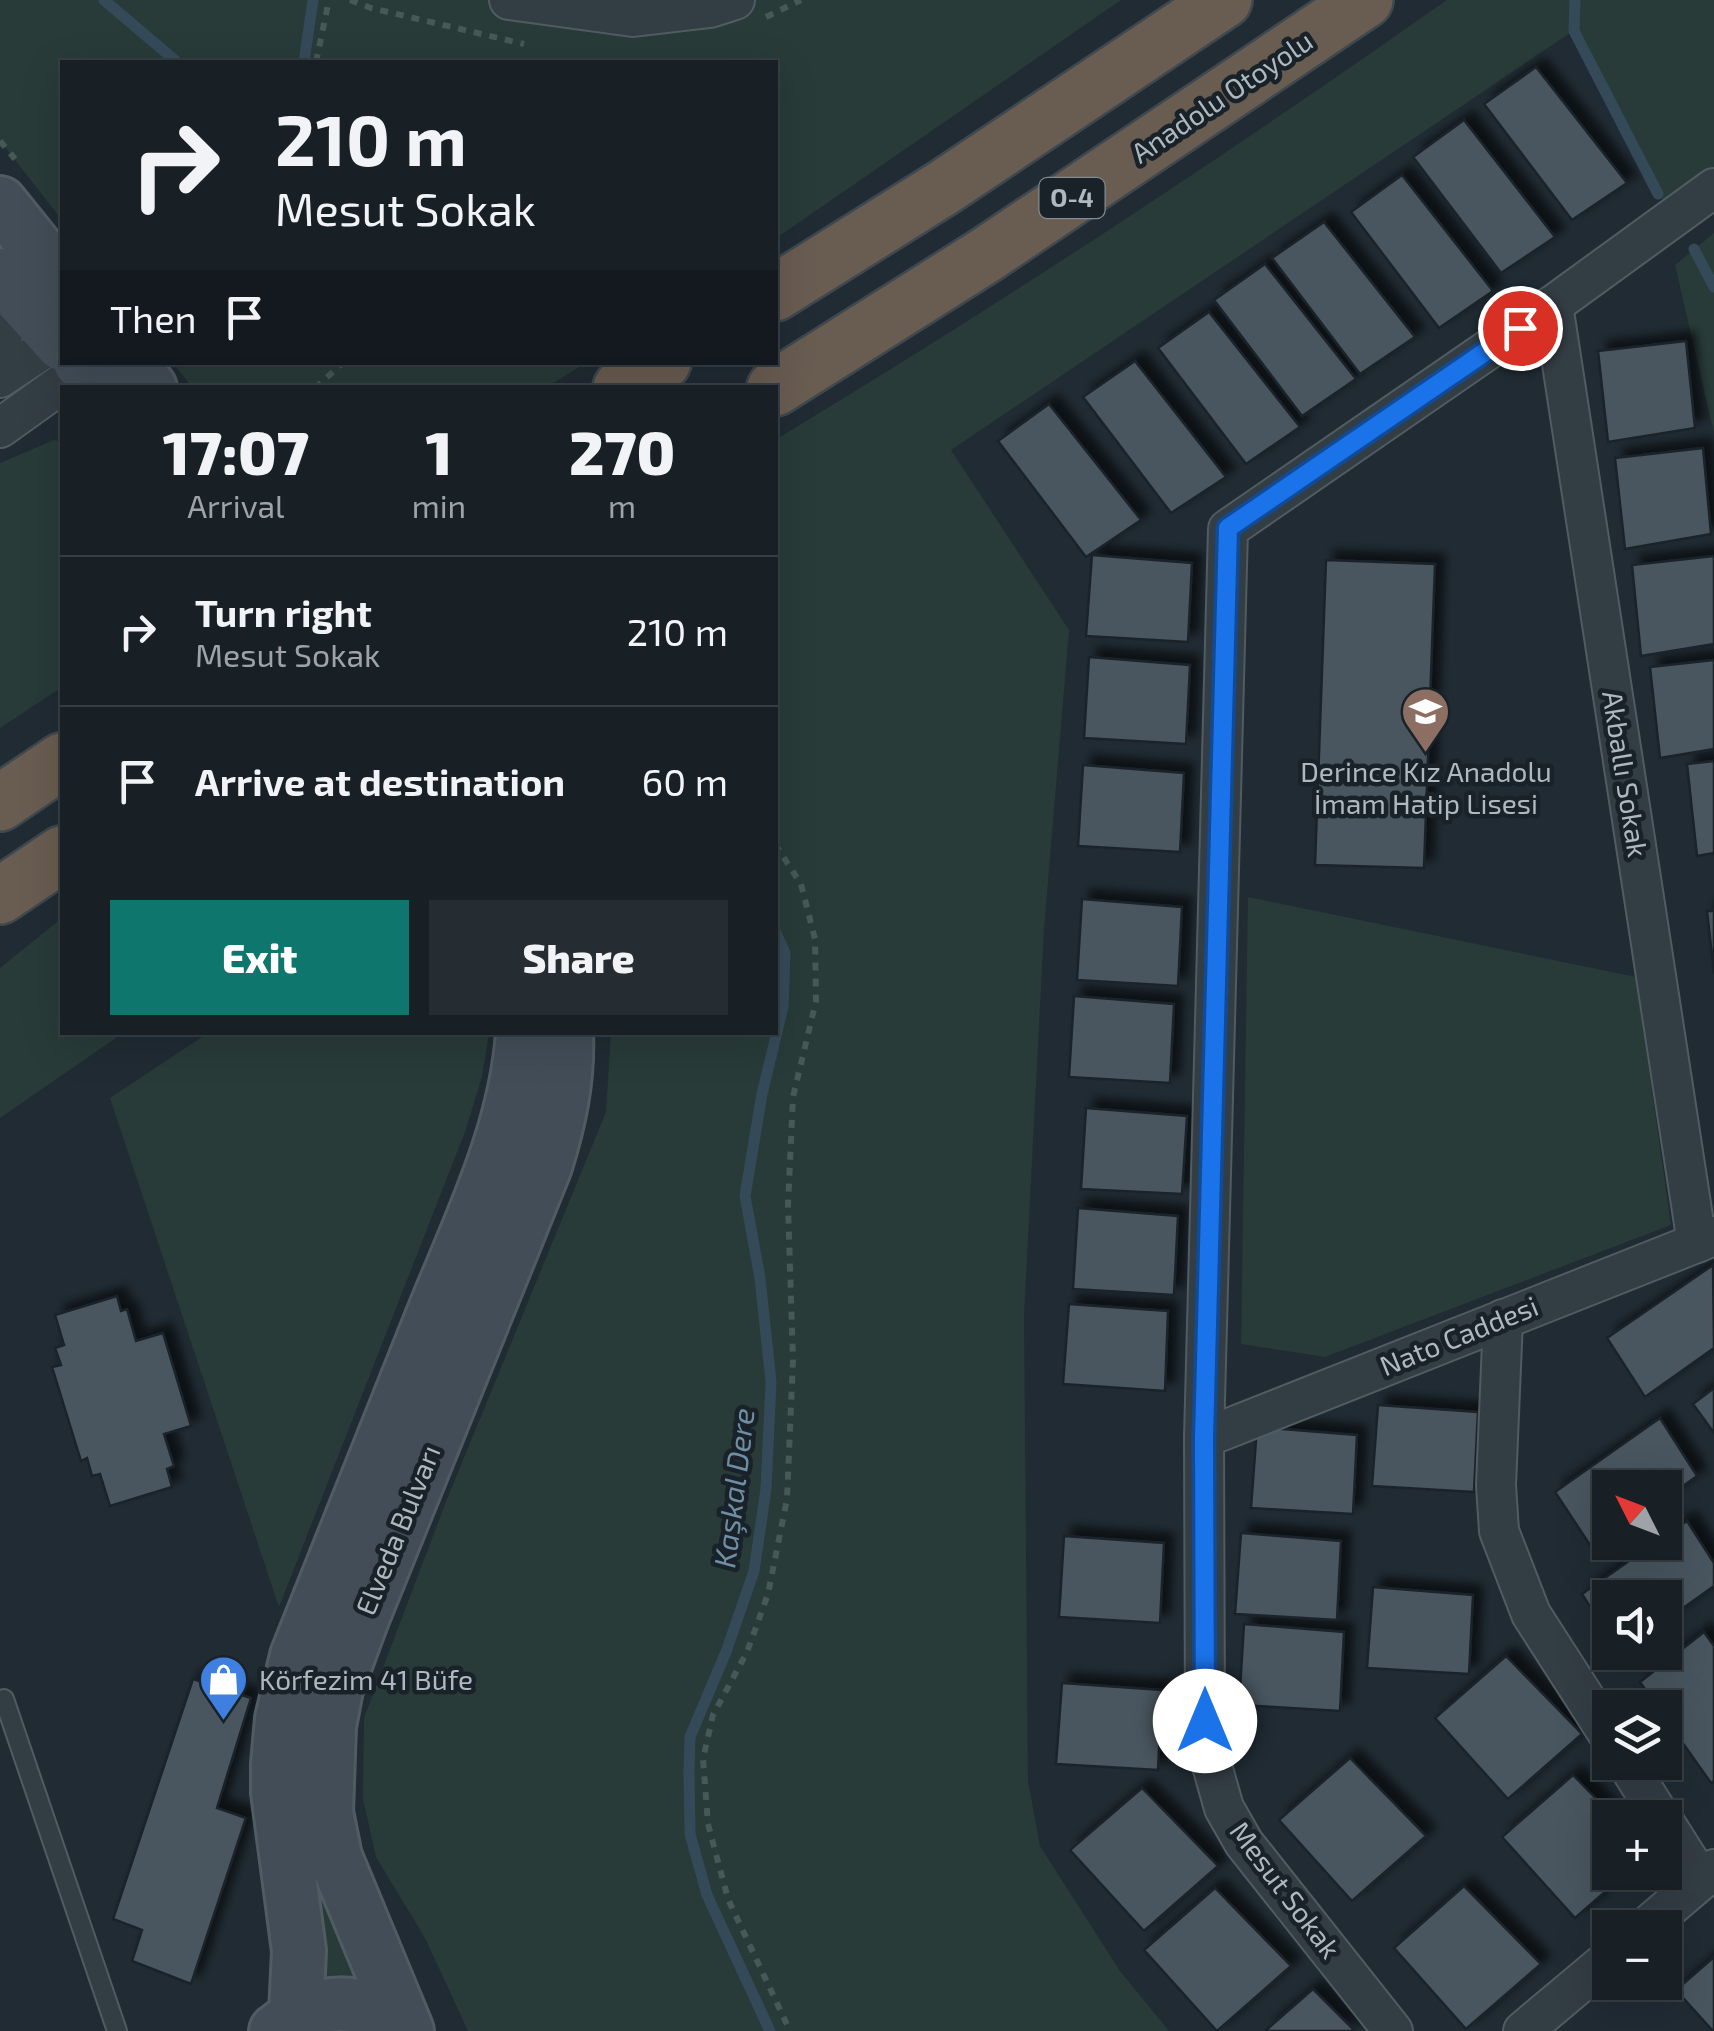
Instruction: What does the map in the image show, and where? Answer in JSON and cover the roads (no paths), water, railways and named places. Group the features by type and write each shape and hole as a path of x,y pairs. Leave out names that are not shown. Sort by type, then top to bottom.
{"highway":[{"path":"778,291 943,188 1224,0"},
{"name":"Anadolu Otoyolu","path":"778,386 986,255 1364,0"},
{"path":"626,385 658,365"},
{"path":"0,803 60,759"},
{"path":"0,896 60,855"}],"main road":[{"path":"0,203 60,278"},
{"path":"0,275 60,334"},
{"path":"99,365 143,385"},
{"name":"Elveda Bulvarı","path":"286,2023 299,1951 278,1792 286,1703 297,1656 478,1206 510,1113 523,1035"},
{"name":"Elveda Bulvarı","path":"405,2031 335,1857 326,1812 329,1726 336,1689 361,1621 546,1166 565,1086 566,1035"},
{"path":"286,2023 325,2004 356,2005 386,2016 405,2031"}],"street":[{"path":"509,0 633,17 710,8 736,0"},
{"name":"Mesut Sokak","path":"1394,2031 1244,1843 1224,1808 1210,1762 1205,1721 1204,1438 1228,528 1553,306 1714,188"},
{"path":"0,284 7,316 0,350"},
{"name":"Akballı Sokak","path":"1553,306 1706,1240"},
{"path":"0,378 60,364"},
{"path":"0,430 76,365"},
{"path":"0,430 60,416"},
{"name":"Nato Caddesi","path":"1204,1438 1706,1240"},
{"path":"1503,1318 1496,1485 1499,1531 1531,1614 1592,1710"},
{"path":"1667,1910 1708,1874 1682,1843"},
{"path":"1523,2031 1592,1973"}],"lane":[{"path":"0,791 60,759"},
{"path":"4,1700 116,2031"}],"waterway":[{"name":"Kaşkal Dere","path":"104,0 175,60"},
{"path":"304,60 313,0"},
{"path":"1575,0 1574,31 1658,194"},
{"path":"1694,249 1714,287"},
{"name":"Kaşkal Dere","path":"778,938 785,953 783,1007 778,1028"},
{"name":"Kaşkal Dere","path":"770,2031 707,1895 690,1834 689,1771 690,1737 726,1652 754,1571 766,1489 771,1382 760,1278 745,1196 776,1035"}],"place":[{"name":"Derince Kız Anadolu İmam Hatip Lisesi","path":"1426,754"},
{"name":"Körfezim 41 Büfe","path":"224,1722"}]}
